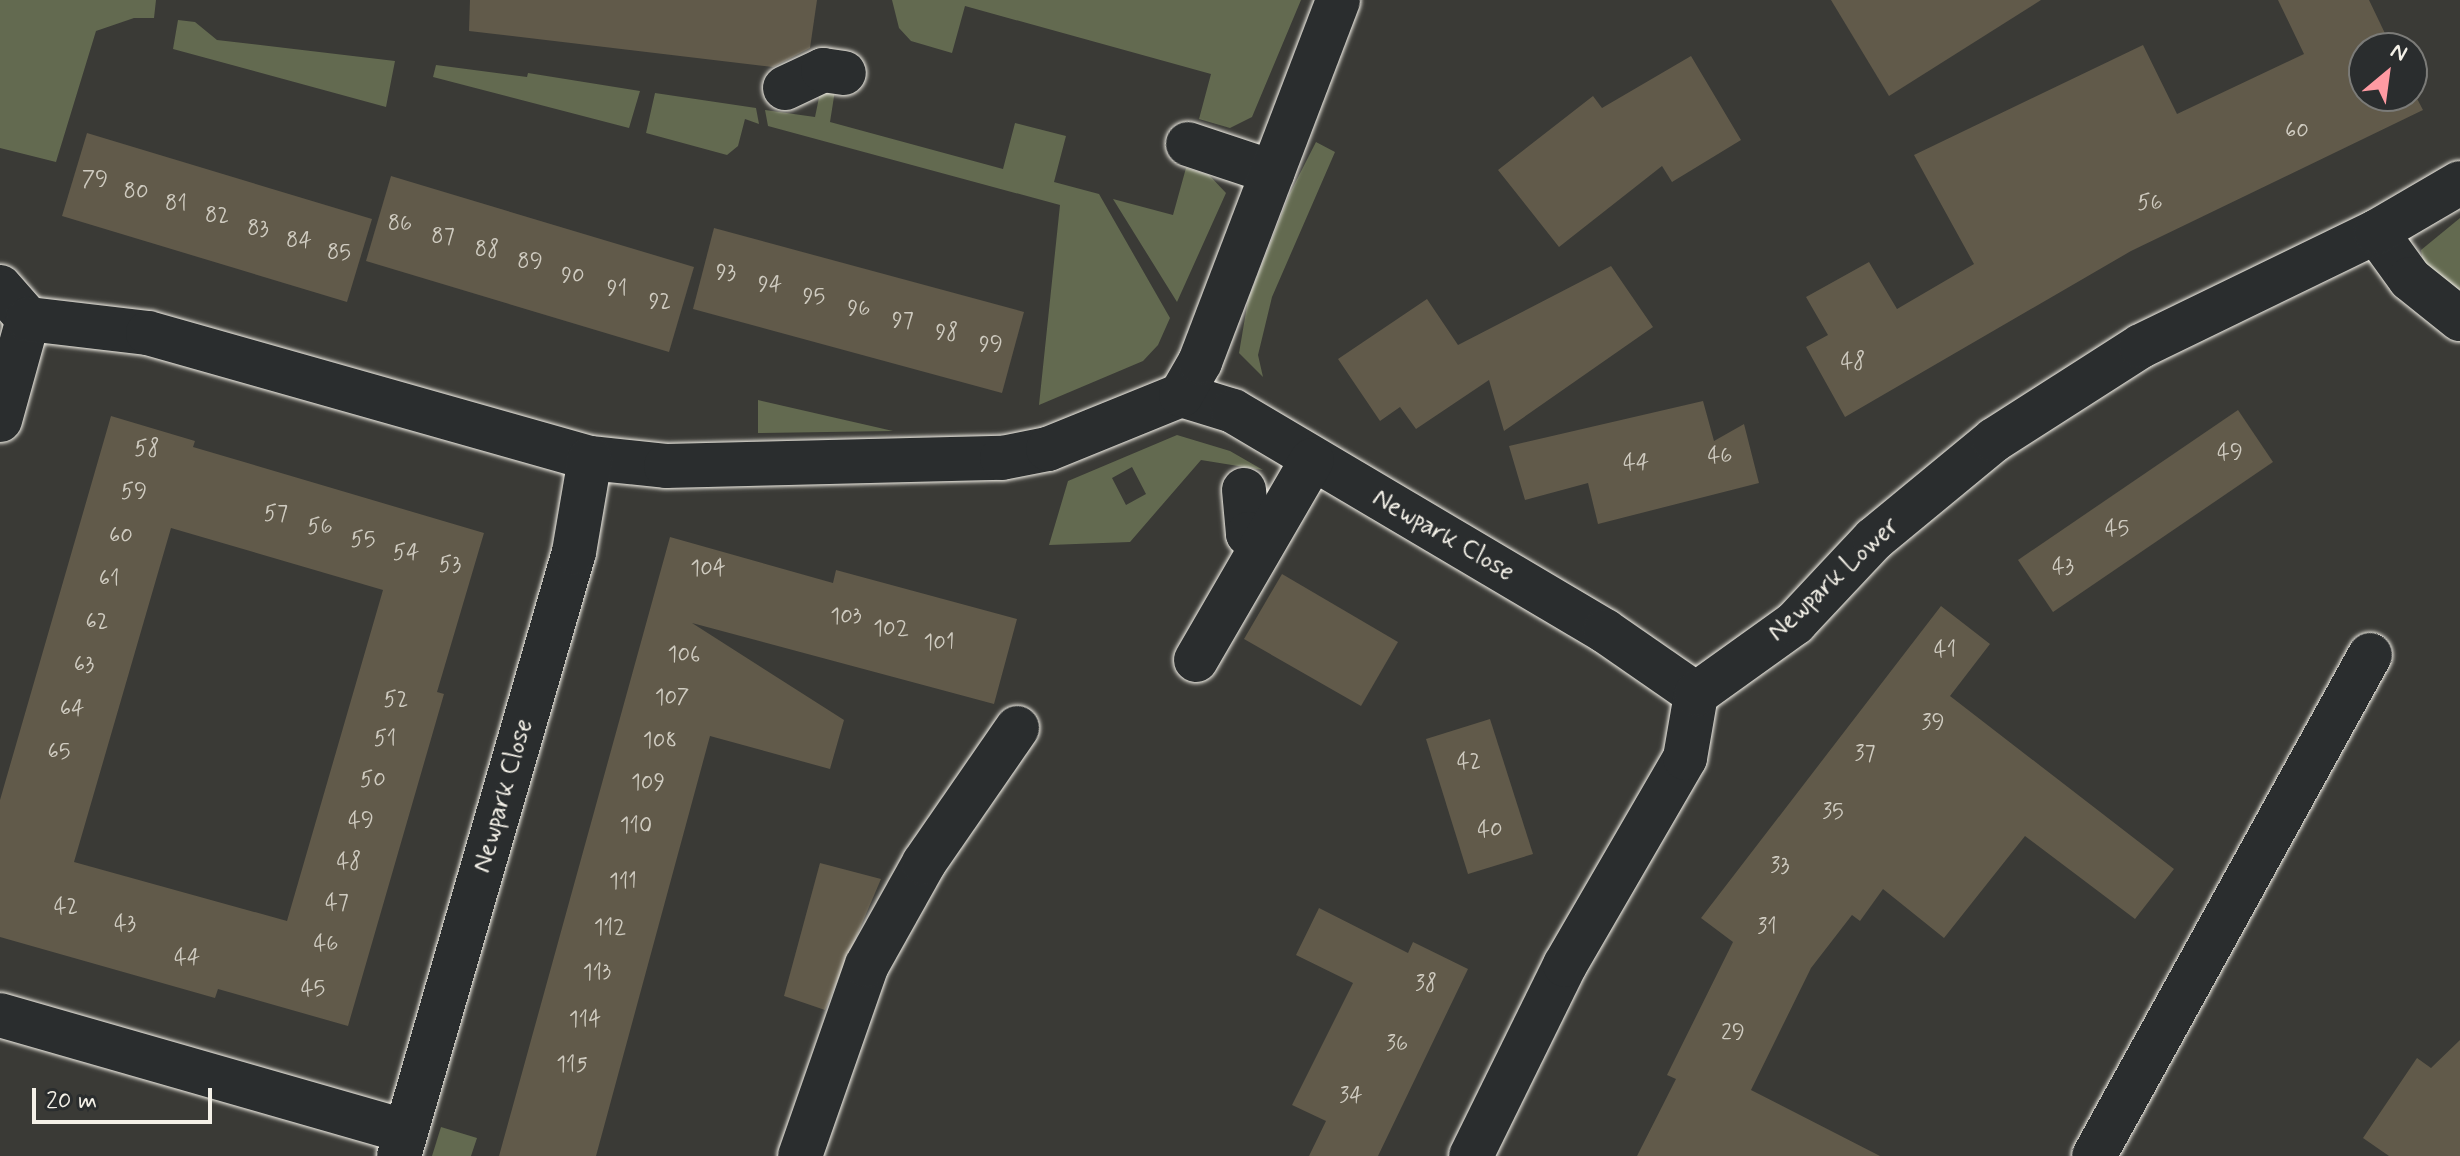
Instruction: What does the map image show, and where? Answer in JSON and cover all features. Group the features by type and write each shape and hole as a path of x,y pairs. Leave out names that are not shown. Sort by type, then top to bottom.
{"street":[{"path":"0,420 14,303 148,333 590,458 666,466 1002,458 1048,449 1181,395 1200,362 1338,0"},
{"path":"785,88 823,70 844,73"},
{"path":"1188,144 1272,172"},
{"name":"Newpark Lower","path":"1696,694 1795,623 1874,539 1994,440 2141,346 2376,232 2460,183"},
{"path":"2376,232 2410,279 2460,319"},
{"name":"Newpark Close","path":"1181,395 1233,411 1605,631 1696,694"},
{"name":"Newpark Close","path":"0,1015 402,1144 574,552 590,458"},
{"path":"1196,660 1262,541 1312,460"},
{"path":"1244,490 1248,534 1262,541"},
{"path":"2094,1156 2370,655"},
{"path":"1471,1156 1565,965 1685,758 1696,694"},
{"path":"800,1156 867,965 924,863 1017,728"}],"green space":[{"path":"0,0 156,0 154,18 134,18 96,31 56,162 0,148"},
{"path":"892,0 1301,0 1252,117 1230,128 1199,119 1211,74 965,6 952,53 911,41 899,28"},
{"path":"178,20 195,22 217,40 395,61 386,107 173,49"},
{"path":"436,65 527,77 528,73 640,91 629,128 433,77"},
{"path":"822,83 836,84 830,122 1003,169 1015,123 1066,136 1054,182 1099,194 1170,318 1158,345 1143,361 1039,405 1060,205 768,126 765,110 815,117"},
{"path":"655,93 756,108 759,124 745,119 738,146 727,155 646,133"},
{"path":"1316,142 1335,152 1272,297 1258,355 1263,377 1239,353 1248,300 1290,193"},
{"path":"1186,168 1209,175 1226,193 1177,302 1113,199 1173,215"},
{"path":"2460,218 2460,297 2424,268 2421,250"},
{"path":"758,400 893,431 758,433"},
{"path":"1177,435 1230,451 1263,470 1201,460 1130,542 1049,545 1068,481","holes":["1132,467 1146,494 1126,505 1112,478"]},
{"path":"441,1127 477,1138 471,1156 432,1156"}],"building":[{"path":"470,0 817,0 810,48 773,67 469,31"},
{"path":"1831,0 2041,0 1889,96"},
{"path":"2278,0 2369,0 2384,32 2348,32 2348,112 2419,112 2131,251 1845,417 1806,347 1828,335 1806,297 1869,262 1897,309 1974,264 1914,155 2143,45 2177,114 2304,54"},
{"path":"1691,56 1741,140 1672,182 1662,166 1559,247 1498,170 1593,96 1602,108"},
{"path":"87,133 372,219 347,302 62,216"},
{"path":"391,176 694,267 669,352 366,261"},
{"path":"714,228 1024,312 1002,393 693,309"},
{"path":"1611,266 1653,327 1504,431 1489,380 1416,429 1400,407 1380,421 1338,359 1427,299 1458,345"},
{"path":"1703,401 1714,441 1744,424 1759,483 1598,524 1588,483 1525,500 1509,446"},
{"path":"2238,410 2273,462 2053,612 2018,560"},
{"path":"111,416 195,441 193,447 484,533 437,692 444,694 348,1026 218,989 215,998 0,937 0,800","holes":["171,528 383,590 287,921 74,862"]},
{"path":"670,537 833,583 836,570 1017,619 994,704 692,623 844,720 830,769 710,736 596,1156 499,1156"},
{"path":"1282,574 1398,642 1361,706 1244,639"},
{"path":"1941,606 1990,644 1950,696 2174,869 2135,919 2025,836 1944,938 1883,889 1860,921 1852,915 1811,968 1751,1090 1880,1156 1637,1156 1676,1079 1667,1075 1733,942 1701,918"},
{"path":"1490,719 1533,854 1468,874 1426,739"},
{"path":"820,863 881,879 825,1010 784,996"},
{"path":"1319,908 1408,953 1413,942 1468,969 1378,1156 1309,1156 1326,1121 1292,1105 1353,983 1296,955"},
{"path":"2460,1040 2460,1156 2389,1156 2363,1138 2417,1058 2431,1068"}]}
